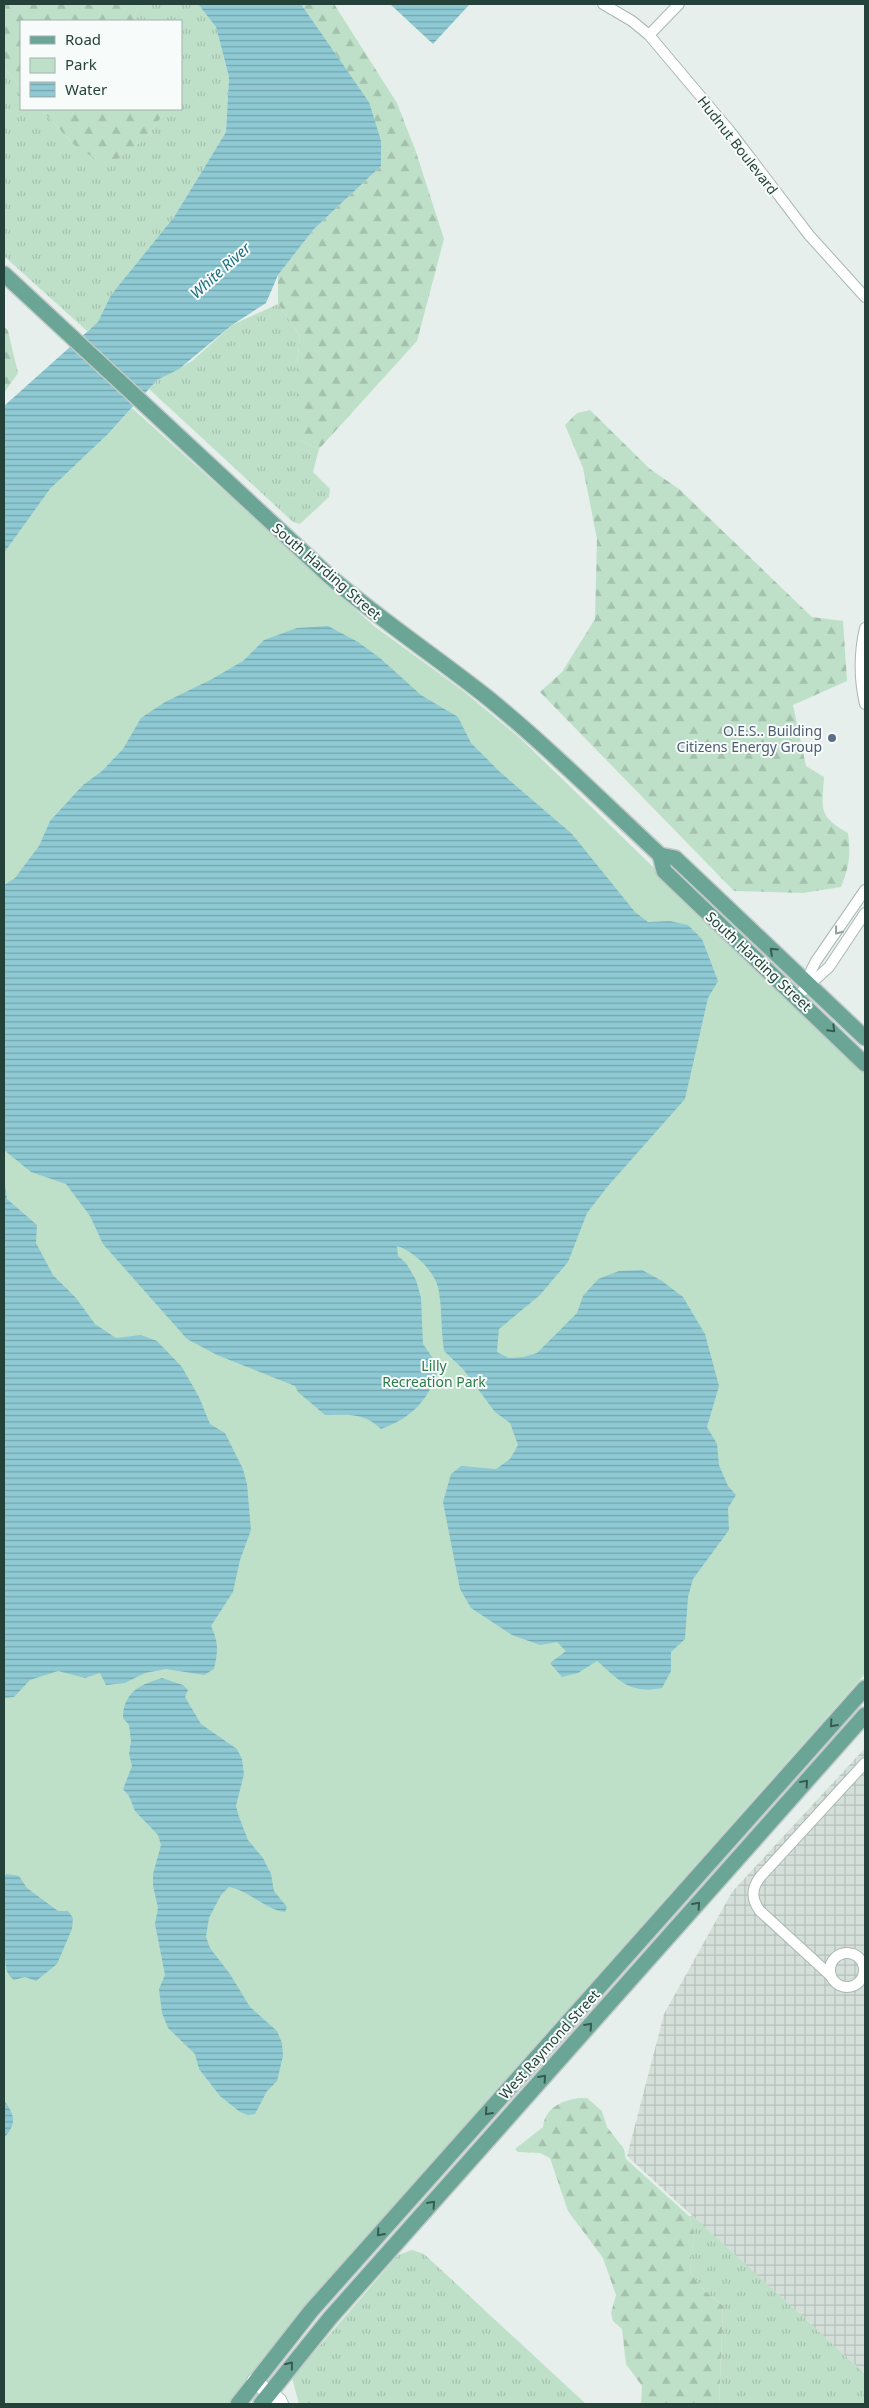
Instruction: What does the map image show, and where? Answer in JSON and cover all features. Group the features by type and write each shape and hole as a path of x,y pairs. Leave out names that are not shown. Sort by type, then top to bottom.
{"main road":[{"name":"South Harding Street","path":"4,274 351,595 506,714 660,855 675,858 865,1038"},
{"name":"South Harding Street","path":"660,855 664,871 797,996 865,1064"},
{"name":"West Raymond Street","path":"238,2404 254,2381 318,2304 865,1688"},
{"name":"West Raymond Street","path":"265,2398 330,2318 865,1715"},
{"path":"734,1835 749,1847"}],"street":[{"name":"Hudnut Boulevard","path":"603,4 632,21 649,36 729,130 810,235 865,296"},
{"path":"649,36 679,4"},
{"path":"865,628 860,651 861,687 865,704"},
{"path":"808,984 810,973 816,961 865,890"},
{"path":"797,996 808,984 829,967 865,913"},
{"path":"830,1976 832,1962 842,1954 853,1954 861,1960 864,1973 859,1983 848,1988 838,1985 760,1911 754,1902 753,1891 761,1876 865,1763"},
{"path":"812,1959 832,1962"},
{"path":"254,2381 265,2398 281,2404"}],"shaded area":[{"path":"865,1748 865,2374 627,2156 664,2014 732,1892"}],"green space":[{"path":"4,4 139,4 133,20 20,20 20,86 4,68"},
{"path":"139,4 198,4 216,27 229,77 226,132 174,217 111,295 98,323 87,331 4,256 4,68 20,86 20,110 42,110 73,144 145,139 166,110 182,110 182,20 133,20"},
{"path":"301,4 334,4 397,103 416,152 444,239 417,341 319,449 297,439 297,364 300,336 278,304 278,275 314,229 381,166 369,102"},
{"path":"42,110 166,110 145,139 107,167 73,144"},
{"path":"278,304 300,336 297,364 297,439 319,449 313,472 330,489 329,497 300,524 293,522 149,389 157,380 192,361 232,325"},
{"path":"4,326 8,331 18,373 4,393"},
{"name":"Lilly Recreation Park","path":"132,408 374,626 462,690 521,739 865,1072 865,1674 312,2297 229,2404 4,2404 4,553 50,489 108,434"},
{"path":"590,410 650,469 679,489 812,617 843,621 847,681 793,705 806,766 824,777 824,811 831,822 848,833 849,861 841,887 803,893 734,891 540,692 562,672 595,619 597,539 583,468 565,425 577,413"},
{"path":"580,2098 587,2098 602,2111 607,2127 624,2149 626,2159 689,2216 694,2232 690,2273 705,2291 723,2306 719,2404 641,2404 642,2386 626,2364 622,2329 613,2321 611,2313 616,2295 603,2258 568,2211 550,2158 540,2153 518,2152 515,2149 543,2127 547,2115 556,2106"},
{"path":"689,2216 693,2216 865,2374 865,2404 719,2404 723,2306 705,2291 690,2273 694,2232"},
{"path":"412,2250 424,2254 586,2404 327,2404 323,2399 305,2399 299,2404 292,2378 398,2255"},
{"path":"315,2396 323,2398 327,2404 299,2404 305,2399"}],"water":[{"name":"White River","path":"198,4 301,4 369,102 381,141 381,166 314,229 278,275 266,303 232,325 179,369 157,380 108,434 50,489 4,553 4,406 98,322 111,295 174,217 226,132 229,77 216,27"},
{"path":"390,4 468,4 469,5 433,44"},
{"path":"328,626 358,642 380,658 421,695 458,717 471,743 500,772 572,834 635,912 648,922 670,921 688,925 702,939 718,981 708,998 685,1099 608,1186 587,1213 568,1262 540,1295 499,1329 497,1352 509,1358 537,1353 577,1313 583,1296 598,1279 619,1271 642,1270 662,1281 683,1297 705,1334 719,1386 707,1427 717,1444 719,1465 728,1486 736,1495 728,1508 729,1530 693,1579 688,1597 685,1639 671,1652 671,1671 662,1688 641,1689 633,1687 619,1680 597,1661 578,1673 562,1677 550,1663 566,1651 557,1642 540,1645 512,1635 471,1608 460,1589 443,1502 451,1474 461,1466 496,1469 510,1459 518,1445 510,1423 495,1412 463,1369 444,1351 440,1299 437,1285 429,1270 417,1258 397,1246 398,1256 406,1263 416,1280 421,1298 423,1344 439,1367 425,1398 411,1413 381,1429 362,1417 325,1415 298,1392 295,1386 217,1355 187,1339 103,1244 90,1216 66,1184 31,1172 4,1150 4,885 15,878 39,846 50,821 83,785 102,771 123,749 141,718 165,702 212,679 243,661 264,640 297,628"},
{"path":"4,1178 7,1199 37,1225 36,1243 53,1275 76,1298 95,1324 116,1338 141,1335 157,1341 182,1367 199,1397 210,1424 225,1433 243,1469 247,1484 251,1530 240,1560 233,1592 211,1626 217,1642 216,1657 214,1669 204,1675 166,1669 145,1673 125,1683 106,1685 100,1673 85,1678 58,1671 30,1680 14,1697 4,1698"},
{"path":"162,1678 183,1685 188,1690 185,1697 201,1724 237,1749 242,1759 244,1774 236,1806 239,1817 248,1840 263,1858 271,1874 274,1891 287,1907 285,1912 277,1910 244,1892 229,1887 221,1895 209,1918 206,1937 210,1948 230,1974 250,2007 277,2031 282,2043 283,2056 277,2081 267,2091 255,2114 248,2115 240,2112 220,2096 199,2069 195,2054 168,2028 162,2013 159,1989 165,1975 155,1924 158,1908 153,1886 153,1874 161,1845 158,1835 135,1811 129,1796 123,1789 132,1766 129,1754 131,1741 129,1725 123,1718 126,1702 135,1690 140,1686"},
{"path":"7,1874 19,1876 27,1888 58,1911 68,1911 73,1918 72,1929 57,1964 36,1981 25,1977 14,1980 8,1974 4,1951 4,1876"},
{"path":"4,2100 12,2114 13,2123 4,2138"}],"place":[{"name":"O.E.S.. Building Citizens Energy Group","path":"832,738"}]}
